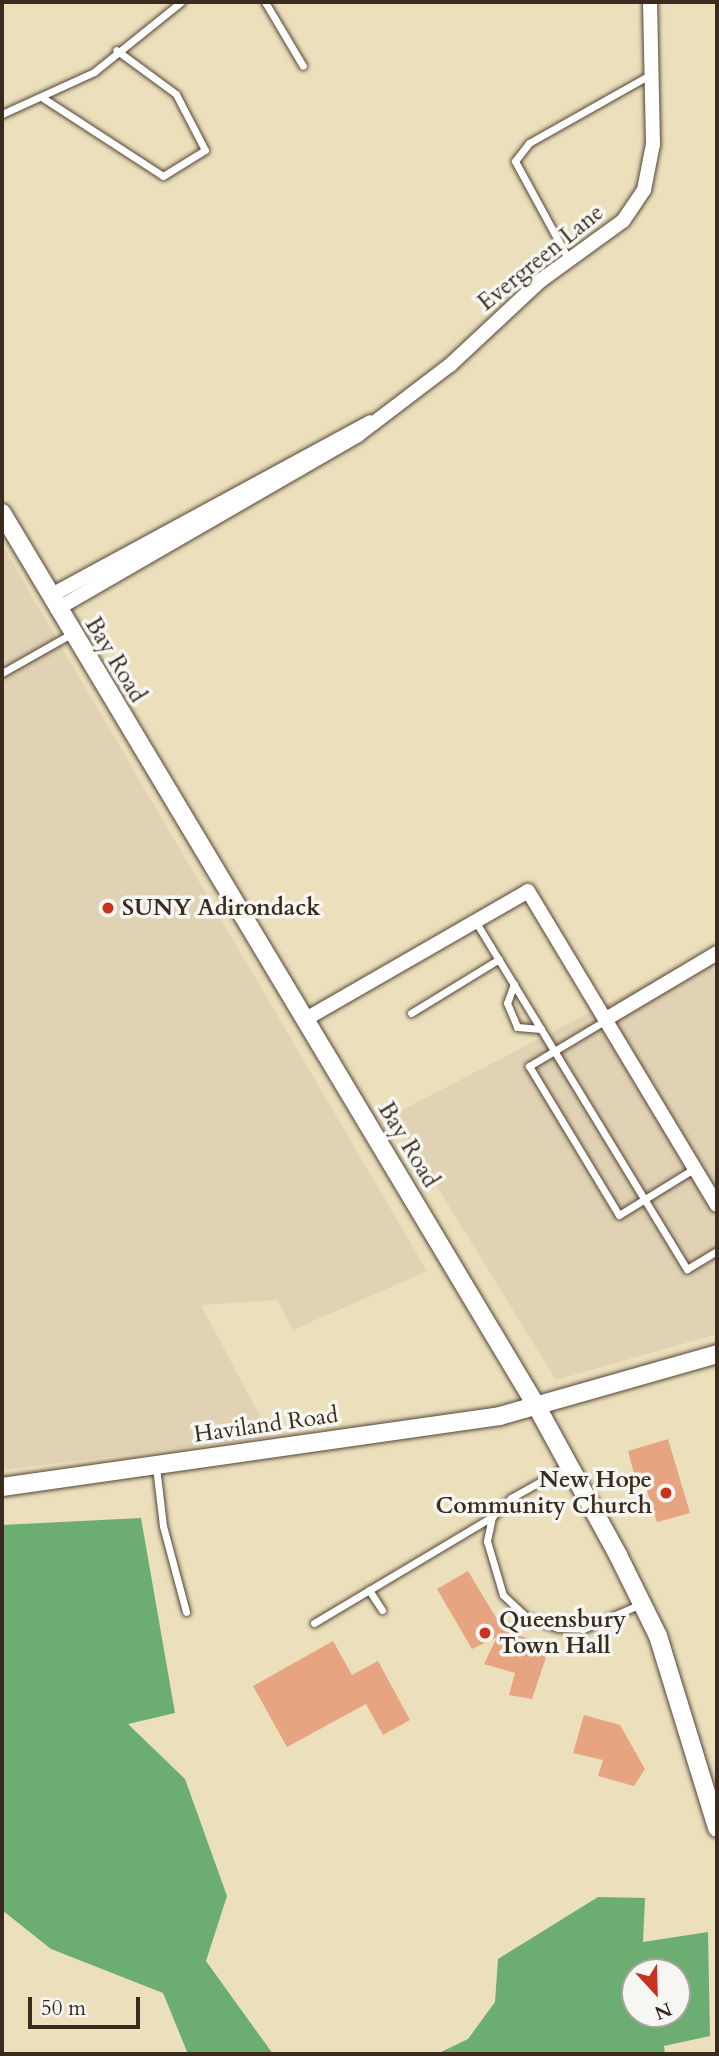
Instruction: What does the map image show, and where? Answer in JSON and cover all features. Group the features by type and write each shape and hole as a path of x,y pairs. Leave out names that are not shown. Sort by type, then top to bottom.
{"street":[{"name":"Evergreen Lane","path":"53,602 351,427 375,420 623,221 644,190 657,110 648,76 650,2"},
{"name":"Bay Road","path":"2,513 71,634 537,1407 642,1603 700,1757 717,1828"},
{"path":"304,1020 474,919 528,891 717,1205"},
{"path":"607,1019 717,953"},
{"name":"Haviland Road","path":"2,1487 537,1407 717,1354"}],"lane":[{"path":"2,114 43,98 94,72 116,50 181,2"},
{"path":"265,2 303,66"},
{"path":"43,98 163,176 205,150 176,94 116,50"},
{"path":"570,262 515,161 529,143 648,76"},
{"path":"2,673 71,634"},
{"path":"474,919 687,1269 717,1251"},
{"path":"411,1013 499,959"},
{"path":"514,984 508,1003 517,1027 541,1029"},
{"path":"607,1019 529,1066 619,1215 695,1167"},
{"path":"156,1466 163,1526 186,1612"},
{"path":"314,1623 492,1517 511,1498 569,1466"},
{"path":"492,1517 487,1541 493,1568 503,1595 528,1618 583,1629 642,1603"},
{"path":"369,1590 382,1610"}],"shaded area":[{"name":"SUNY Adirondack","path":"2,545 427,1271 293,1330 277,1300 201,1305 271,1437 2,1470"},
{"path":"704,953 717,976 717,1334 556,1380 393,1115"}],"green space":[{"path":"141,1518 175,1713 128,1724 185,1779 227,1896 206,1961 273,2054 188,2054 163,1993 51,1949 2,1910 2,1525"},
{"path":"598,1897 645,1898 643,1942 708,1932 710,2036 664,2046 665,2054 437,2054 468,2039 495,2002 498,1959"}],"building":[{"name":"New Hope Community Church","path":"668,1439 690,1513 657,1522 641,1472 634,1474 628,1451"},
{"name":"Queensbury Town Hall","path":"468,1571 504,1631 550,1645 532,1699 509,1695 515,1673 484,1664 497,1637 472,1649 437,1589"},
{"path":"333,1641 352,1675 378,1661 410,1720 383,1735 366,1704 287,1747 253,1686"},
{"path":"584,1715 620,1725 645,1769 634,1786 598,1776 603,1760 573,1753"}],"place":[{"name":"SUNY Adirondack","path":"108,908"},
{"name":"New Hope Community Church","path":"666,1493"},
{"name":"Queensbury Town Hall","path":"485,1633"}]}
